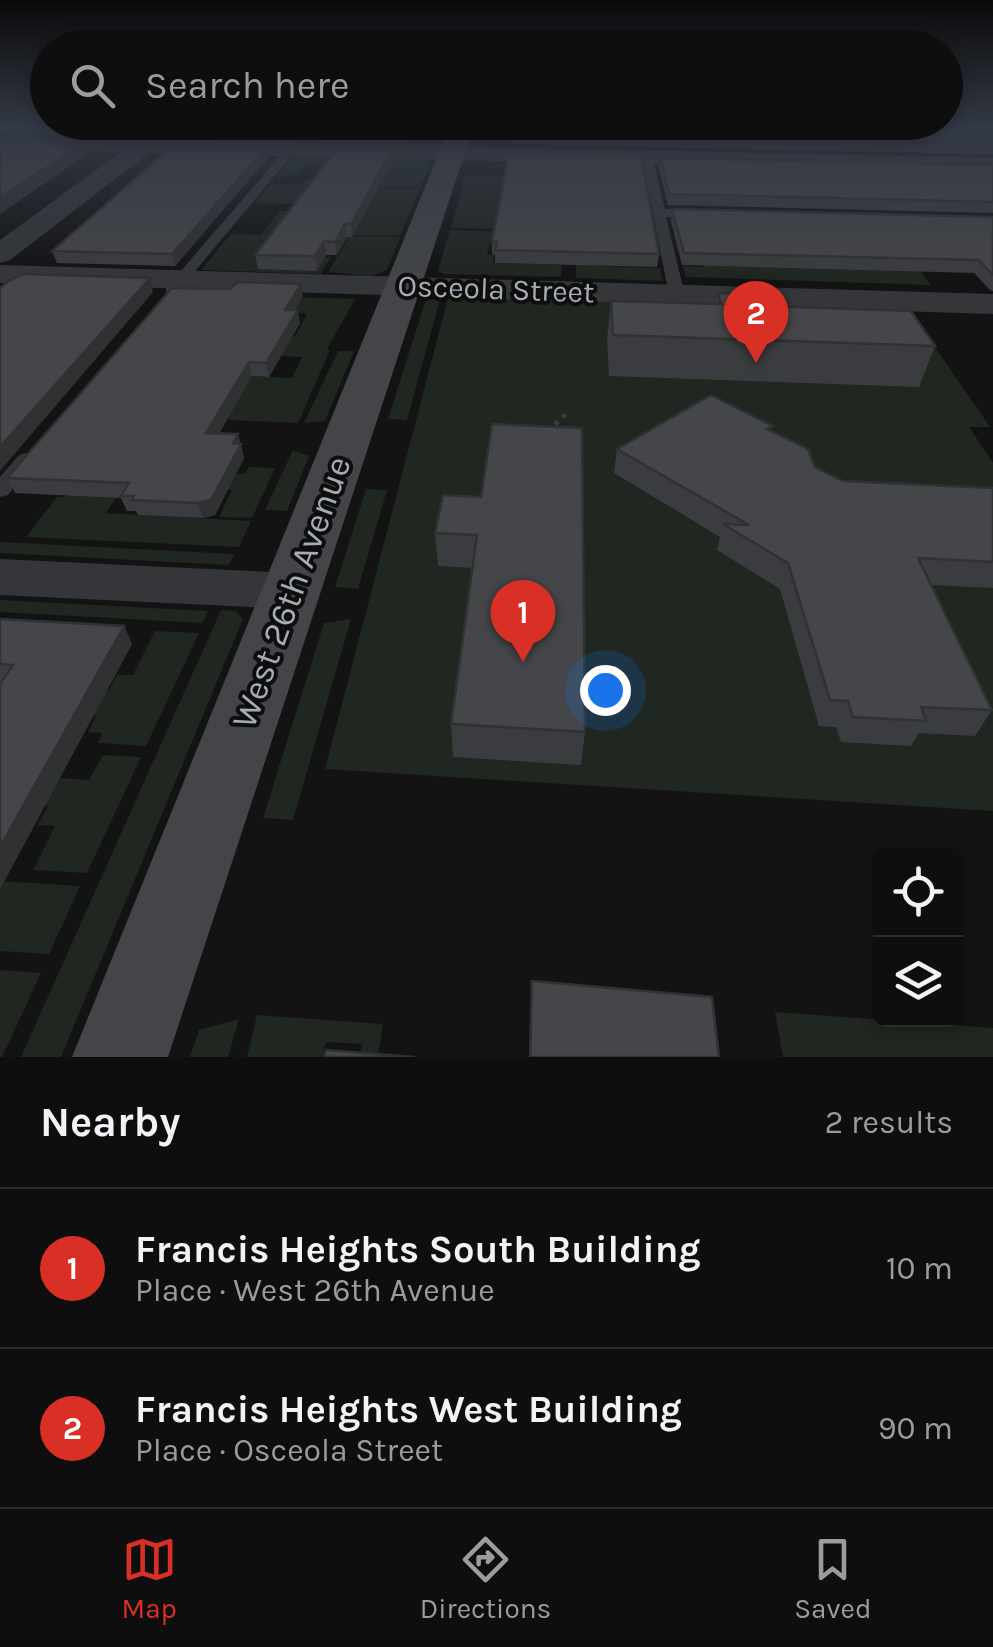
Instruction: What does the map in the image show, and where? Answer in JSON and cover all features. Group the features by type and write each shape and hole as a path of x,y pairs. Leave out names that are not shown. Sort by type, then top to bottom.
{"street":[{"path":"0,254 102,177"},
{"name":"West 26th Avenue","path":"120,1057 443,177"},
{"name":"Osceola Street","path":"0,274 993,304"},
{"path":"0,576 292,591"}],"lane":[{"path":"158,305 268,177"},
{"path":"651,177 677,295"},
{"path":"659,213 718,214"},
{"path":"0,490 36,448"}],"path":[{"path":"536,443 568,412"}],"shaded area":[{"path":"424,177 420,188 373,187 370,198 376,194 374,188 420,189 400,236 265,233 306,236 271,250 259,250 254,258 331,257 321,274 201,270 231,234 261,235 280,211 291,211 294,204 255,203 271,184 301,185 305,179"},
{"path":"465,177 505,177 509,187 503,187 503,229 451,228"},
{"path":"450,230 657,237 659,248 638,248 602,266 660,268 663,281 576,278 576,265 583,265 538,243 490,242 487,255 494,255 493,263 562,265 561,277 444,274 438,271"},
{"path":"349,237 400,237 387,270 372,276 328,272"},
{"path":"703,263 918,268 931,285 686,277 683,266 703,267"},
{"path":"223,294 267,295 243,334 295,336 307,314 289,311 297,297 355,299 327,349 330,350 298,423 228,420 232,410 145,407 162,382 122,381 118,385 104,385 138,343 185,345","holes":["219,345 216,353 302,357 292,378 181,372 184,367 204,367"]},
{"path":"449,294 908,308 990,427 969,427 993,463 993,811 325,769"},
{"path":"426,299 440,300 407,420 388,419"},
{"path":"338,351 354,351 325,421 304,423"},
{"path":"293,450 309,456 287,511 265,510"},
{"path":"249,467 275,468 252,518 219,517 232,490 221,488 229,475 245,473"},
{"path":"79,478 120,492 106,513 251,521 239,547 26,537 57,497 65,497"},
{"path":"366,489 387,490 358,589 335,587"},
{"path":"0,542 234,554 229,565 0,553"},
{"path":"0,600 208,611 202,623 0,612"},
{"path":"221,610 236,611 243,619 61,1057 21,1057"},
{"path":"351,619 293,820 263,818 324,623"},
{"path":"155,631 199,633 146,746 98,743 102,733 88,732 96,716 4,710 0,715 0,683 109,690 117,675 133,675"},
{"path":"103,755 141,757 87,873 33,870 55,826 38,825 48,806 0,802 0,774 89,780"},
{"path":"0,881 80,886 49,954 0,951"},
{"path":"0,970 41,973 2,1057 0,1057"},
{"path":"775,1012 873,1019 873,1027 993,1028 993,1057 783,1057"},
{"path":"257,1015 383,1024 378,1057 360,1057 362,1044 326,1042 322,1057 247,1057"},
{"path":"239,1019 228,1057 190,1057 199,1030"}],"building":[{"path":"0,177 31,177 0,198"},
{"path":"137,177 240,177 172,254 52,251"},
{"path":"315,177 377,177 351,224 345,224 335,242 324,241 315,256 255,255"},
{"path":"504,177 645,177 659,254 495,250 497,242 492,242"},
{"path":"665,177 993,177 993,202 669,194"},
{"path":"672,209 993,217 993,275 979,260 684,253"},
{"path":"23,274 150,278 0,447 0,288"},
{"path":"237,282 301,284 285,310 298,310 266,363 249,362 206,433 238,434 233,443 241,444 211,500 132,500 134,496 121,496 129,483 7,478 172,288 230,289"},
{"path":"718,293 760,294 765,306 911,311 935,346 613,335 611,301 721,304"},
{"path":"711,395 773,426 767,429 808,449 815,467 843,481 993,488 993,562 918,558 992,710 921,707 926,721 853,717 848,701 830,700 788,563 723,524 749,525 617,449"},
{"path":"492,424 582,428 585,732 451,724 477,535 435,533 443,495 481,497"},
{"path":"0,619 124,626 0,847 0,684 13,665 0,664"},
{"path":"532,981 712,997 719,1057 530,1057"},
{"path":"326,1050 415,1057 324,1057"}],"place":[{"name":"Francis Heights West Building","path":"756,363"},
{"name":"Francis Heights South Building","path":"523,662"}]}
